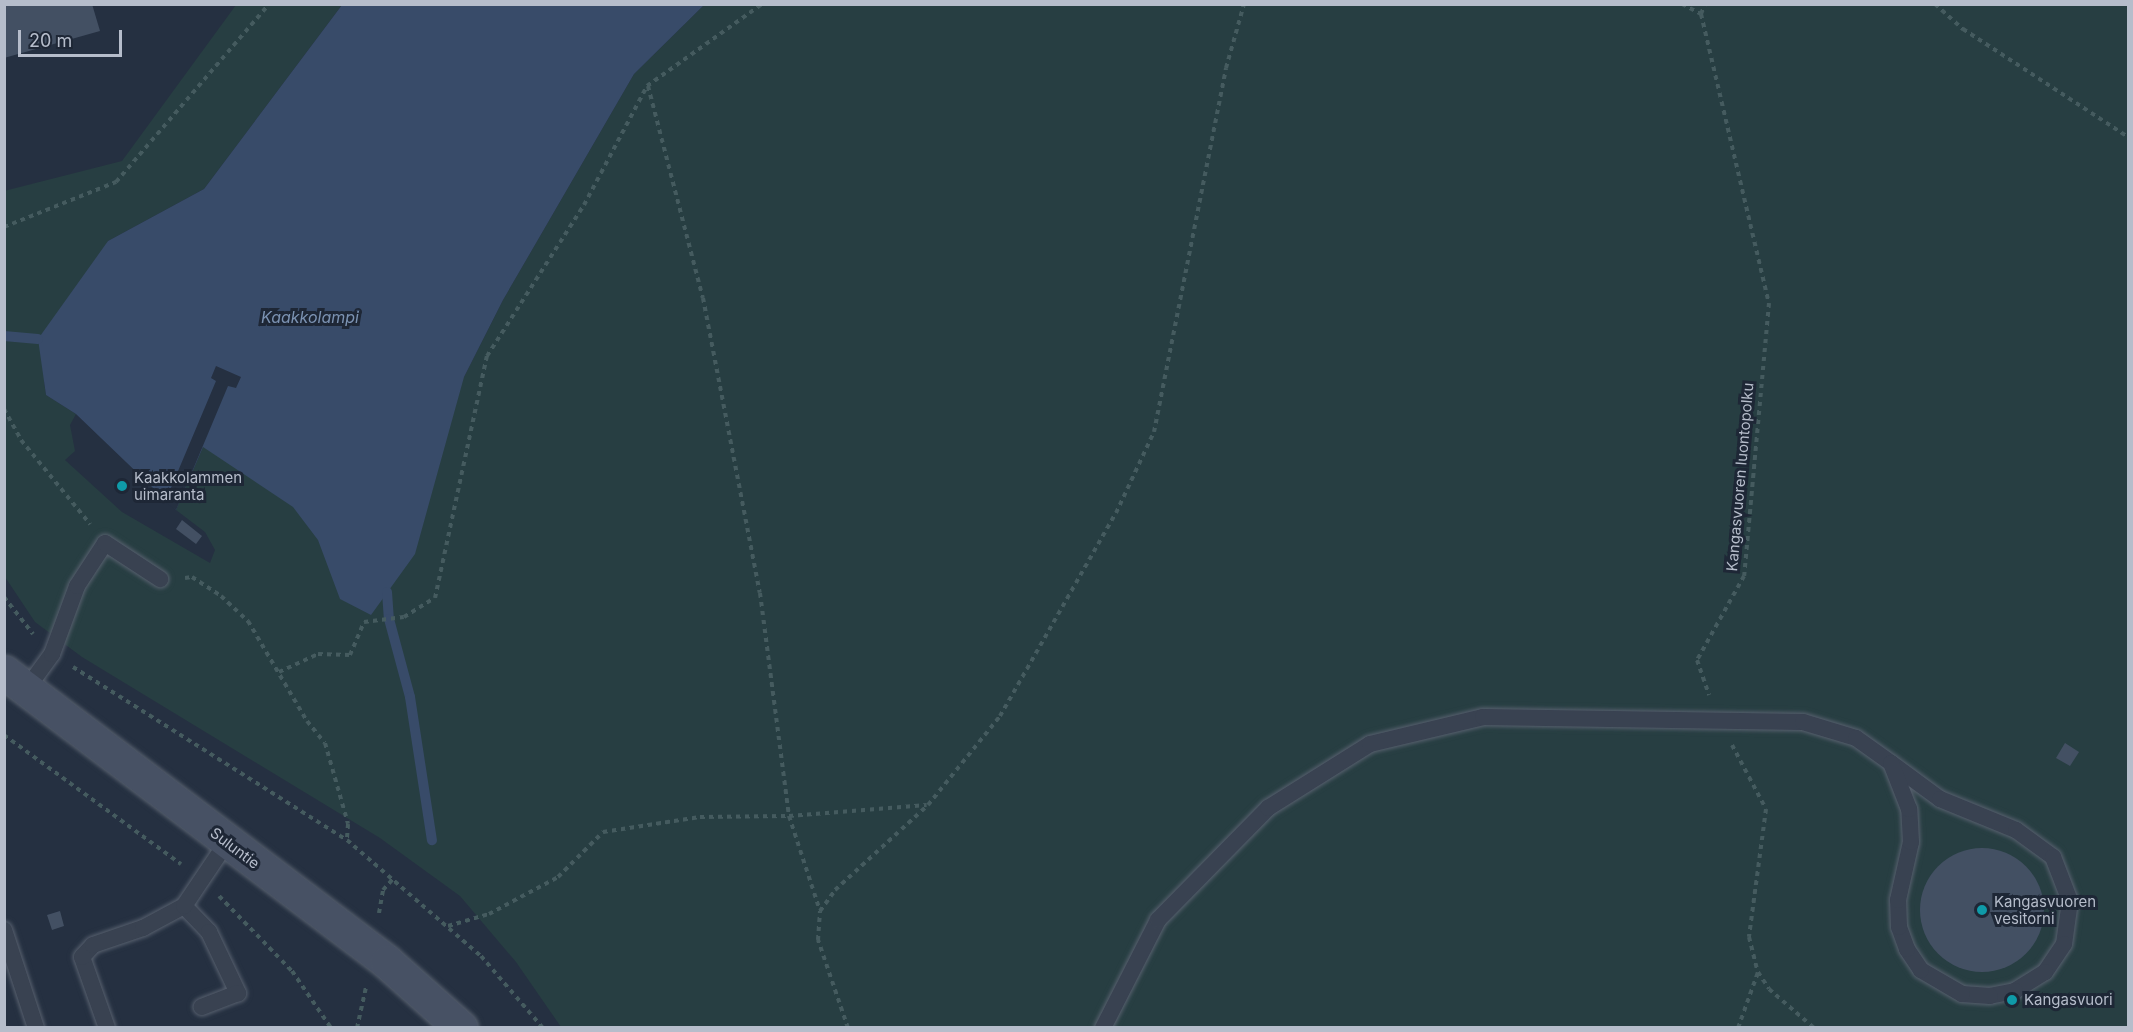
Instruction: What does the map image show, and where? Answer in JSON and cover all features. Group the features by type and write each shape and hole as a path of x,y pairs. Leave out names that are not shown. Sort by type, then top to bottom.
{"street":[{"name":"Suluntie","path":"15,682 387,963 461,1028"}],"lane":[{"path":"15,682 52,654 77,586 105,543 160,579"},
{"path":"1103,1028 1158,920 1268,808 1370,744 1483,717 1803,722 1856,738 1891,763 1940,799 2016,830 2053,857 2070,901 2064,944 2045,972 2015,991 1990,996 1962,994 1921,970 1906,949 1899,927 1898,900 1911,842 1909,809 1891,763"},
{"path":"107,1028 82,957 93,945 143,927 184,906 227,843"},
{"path":"184,906 209,932 238,993 202,1007"},
{"path":"4,930 36,1028"}],"path":[{"path":"4,227 116,182 269,4"},
{"path":"279,672 318,654 350,655 364,622 404,617 435,598 487,356 584,204 647,86 762,4"},
{"path":"820,911 835,890 928,805 1000,716 1116,513 1154,432 1226,68 1244,4"},
{"path":"1682,4 1701,14 1705,4"},
{"path":"1935,4 1964,29 2128,137"},
{"name":"Kangasvuoren luontopolku","path":"1701,14 1769,303 1744,576 1697,660 1717,719 1766,809 1749,937 1758,972 1769,989 1814,1028"},
{"path":"647,86 708,321 760,593 789,816 820,911 818,940 848,1028"},
{"path":"4,409 21,440 105,543"},
{"path":"160,579 192,577 221,596 248,621 307,721 325,743 348,824 347,840"},
{"path":"4,597 52,654 347,840 448,926 525,1001 543,1028"},
{"path":"448,926 489,914 558,877 603,832 700,817 789,816 928,805"},
{"path":"378,917 383,890 393,879"},
{"path":"1738,1028 1758,972"},
{"path":"357,1028 367,983"}],"green space":[{"path":"236,5 342,5 204,189 108,241 44,382 46,395 76,414 70,425 75,451 65,460 122,512 210,563 215,550 205,532 176,510 212,426 464,377 503,300 634,74 704,5 2128,5 2128,1027 561,1027 516,962 460,896 380,838 82,657 35,622 5,577 4,191 122,161"}],"water":[{"name":"Kaakkolampi","path":"342,5 704,5 634,74 503,300 464,377 415,554 371,615 340,599 318,540 293,507 203,447 176,510 76,414 46,395 38,339 108,241 204,189"}],"pier":[{"path":"216,366 241,377 236,388 228,386 176,510 165,502 216,381 211,378"}],"building":[{"path":"4,4 92,4 100,31 4,58"},
{"path":"182,520 202,536 196,544 176,529"},
{"path":"2065,743 2079,752 2070,766 2056,758"},
{"name":"Kangasvuoren vesitorni","path":"1982,848 2006,853 2017,858 2026,866 2034,875 2039,886 2044,910 2039,934 2034,945 2026,954 2017,962 2006,967 1982,972 1958,967 1947,962 1938,954 1930,945 1925,934 1920,910 1925,886 1930,875 1938,866 1947,858 1958,853"},
{"path":"60,911 64,926 52,930 47,915"}],"waterway":[{"path":"4,336 38,339"},
{"path":"387,592 389,619 410,697 432,840"}],"place":[{"name":"Kaakkolammen uimaranta","path":"122,486"},
{"name":"Kangasvuoren vesitorni","path":"1982,910"},
{"name":"Kangasvuori","path":"2012,1000"}]}
